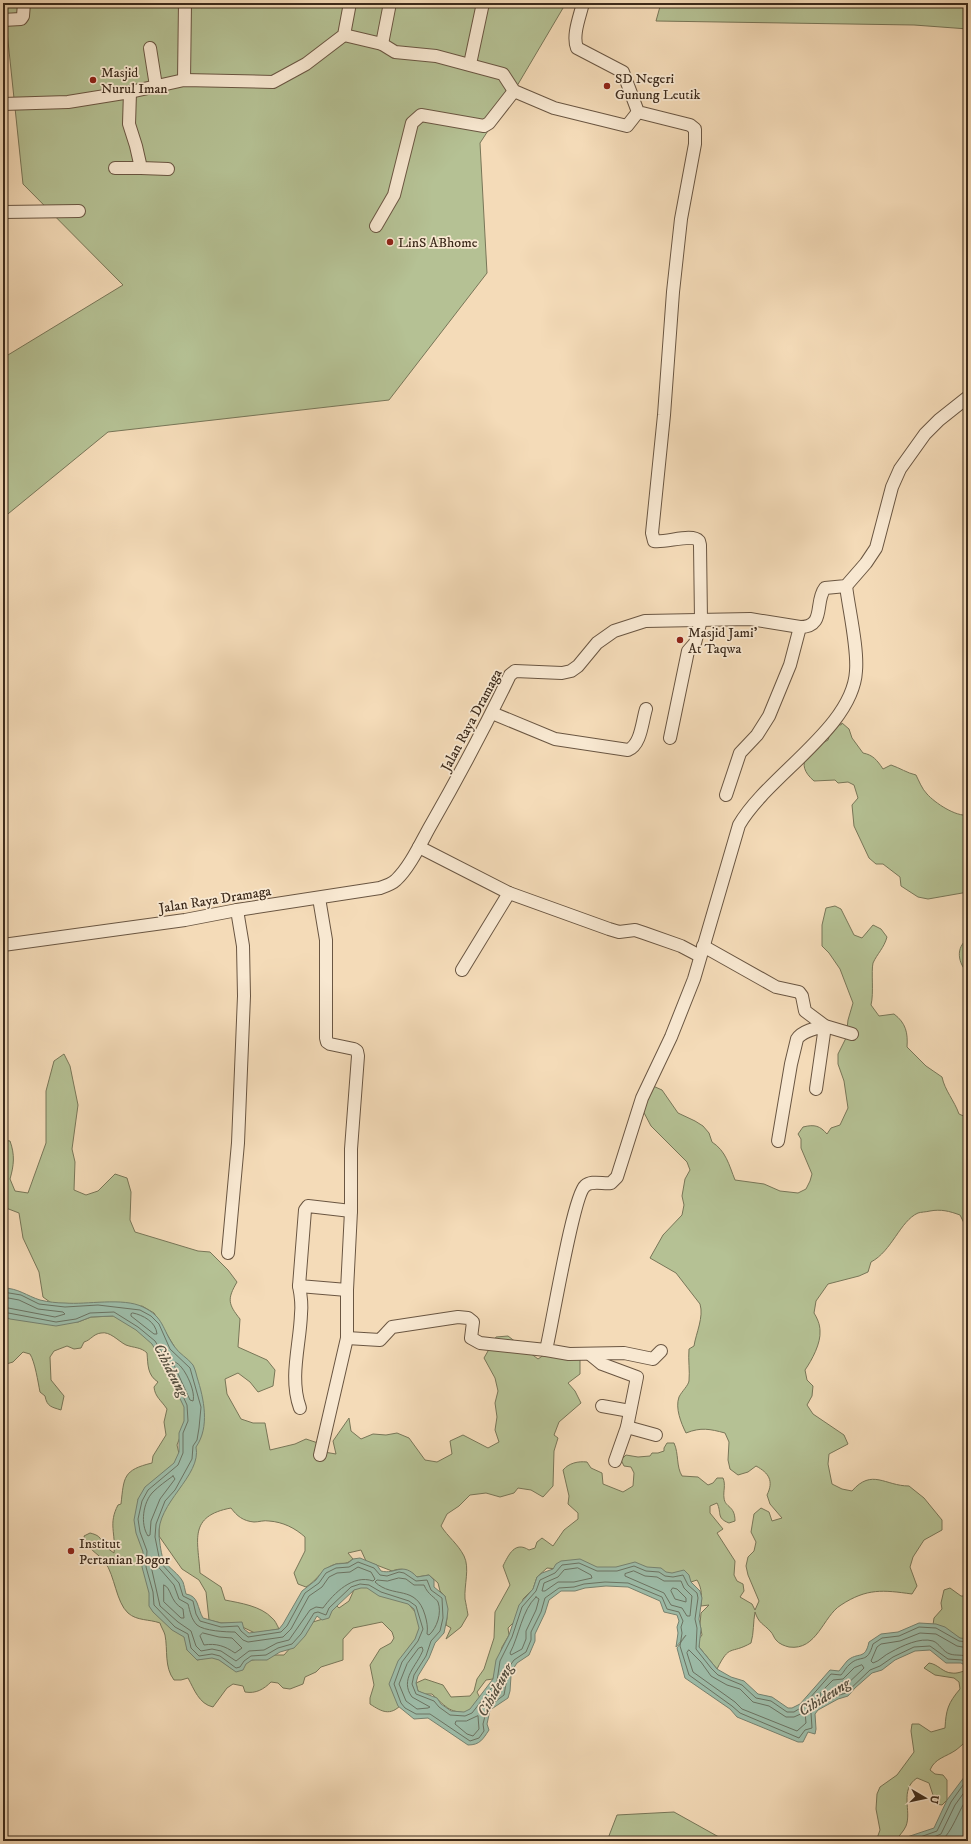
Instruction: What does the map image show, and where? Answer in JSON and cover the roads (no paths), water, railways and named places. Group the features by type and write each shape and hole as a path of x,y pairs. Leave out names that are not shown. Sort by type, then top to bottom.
{"street":[{"path":"3,20 21,19 23,16 24,3"},
{"path":"184,80 185,3"},
{"path":"3,104 68,102 130,92 184,80 273,82 306,64 344,35 350,3"},
{"path":"382,44 390,3"},
{"path":"470,64 483,3"},
{"path":"583,3 577,25 575,44 577,48 623,72 638,112"},
{"path":"344,35 382,44 395,52 436,56 503,74 514,91 554,108 627,126 638,112"},
{"path":"150,48 156,86"},
{"path":"376,226 394,196 412,123 421,115 484,126 489,123 514,91"},
{"path":"130,92 129,124 136,146 140,168"},
{"path":"638,112 690,125 695,129 695,144 682,220 673,292 664,415 652,533 654,541 658,542 692,537 699,541 701,620 695,643 688,651 670,738"},
{"path":"115,168 168,169"},
{"path":"3,212 79,211"},
{"path":"726,795 740,753 757,735 772,709 790,665 800,627 808,627 813,624 817,618 822,592 825,588 846,586 856,577 876,548 892,487 904,462 925,434 939,420 968,397"},
{"path":"546,1350 568,1242 580,1195 583,1187 589,1183 611,1182 617,1177 642,1098 681,1014 694,979 739,825 753,805 833,723 845,707 852,689 856,671 846,586"},
{"name":"Jalan Raya Dramaga","path":"3,945 185,920 390,885 401,875 418,847 492,713 510,675 515,671 562,673 571,671 578,666 597,643 614,631 645,621 750,619 800,627"},
{"path":"492,713 555,739 628,750 637,742 646,709"},
{"path":"418,847 509,893 614,931 619,932 635,930 680,946 701,951 776,987 799,992 802,996 805,1011 825,1026 852,1034"},
{"path":"462,970 509,893"},
{"path":"319,898 326,940 326,1042 354,1049 358,1056 351,1149 351,1211 347,1290 347,1338 320,1455"},
{"path":"228,1253 238,1143 244,996 243,946 237,910"},
{"path":"816,1089 825,1026"},
{"path":"778,1141 791,1064 797,1039 799,1036 811,1030 825,1026"},
{"path":"300,1408 297,1400 295,1362 301,1315 299,1286 305,1210 308,1206 351,1211"},
{"path":"299,1286 347,1290"},
{"path":"347,1338 380,1340 392,1327 458,1317 468,1318 473,1322 471,1338 480,1343 569,1354 591,1355 624,1353 653,1359 661,1351"},
{"path":"591,1355 602,1364 637,1377 627,1427 615,1461"},
{"path":"602,1406 630,1411"},
{"path":"627,1427 656,1435"}],"water":[{"name":"Cihideung","path":"3,1288 13,1289 49,1302 125,1302 143,1307 159,1319 176,1349 193,1365 200,1386 203,1404 203,1431 196,1447 196,1458 192,1468 164,1512 160,1524 159,1536 164,1561 183,1582 186,1594 190,1595 196,1600 203,1618 221,1623 242,1622 244,1629 249,1633 279,1629 302,1591 316,1580 324,1569 336,1564 348,1563 353,1559 360,1558 377,1565 381,1571 386,1572 403,1569 412,1572 417,1577 429,1575 434,1580 434,1587 445,1596 448,1609 444,1633 435,1643 429,1658 418,1676 416,1683 418,1691 437,1698 441,1704 451,1711 464,1712 470,1709 493,1679 496,1660 509,1635 519,1605 533,1589 537,1577 542,1573 553,1569 556,1564 561,1561 580,1559 597,1567 616,1567 635,1562 647,1567 661,1568 666,1572 672,1573 684,1570 689,1575 691,1582 700,1591 702,1598 699,1619 701,1629 699,1647 717,1669 731,1677 744,1681 758,1694 772,1697 788,1708 792,1708 800,1704 830,1670 839,1671 851,1658 863,1654 869,1642 881,1634 898,1632 919,1623 936,1624 945,1627 960,1638 968,1639 968,1667 961,1663 946,1663 930,1650 915,1651 895,1660 882,1670 872,1673 848,1696 838,1699 818,1710 815,1714 815,1734 808,1732 803,1742 798,1742 737,1717 730,1709 685,1678 677,1648 686,1635 676,1647 678,1633 677,1627 679,1621 677,1615 664,1612 660,1601 628,1587 606,1586 585,1588 575,1591 561,1591 549,1600 545,1613 535,1634 535,1641 529,1655 517,1663 513,1669 508,1698 490,1710 487,1724 489,1730 483,1739 478,1743 468,1745 428,1718 414,1719 398,1706 389,1684 398,1661 415,1639 419,1628 414,1609 408,1604 379,1596 367,1588 354,1590 332,1611 329,1618 322,1620 317,1616 305,1636 294,1648 280,1652 267,1660 252,1660 246,1664 243,1670 236,1672 219,1660 212,1658 197,1660 187,1650 184,1637 172,1630 153,1612 149,1606 149,1593 142,1567 143,1552 136,1533 134,1520 138,1499 145,1487 174,1463 179,1452 179,1433 184,1421 184,1407 162,1361 152,1344 136,1330 113,1316 91,1317 78,1322 56,1326 10,1319 3,1316"},
{"path":"968,1772 968,1841 904,1841 907,1837 934,1828 947,1800"}],"place":[{"name":"Masjid Nurul Iman","path":"93,80"},
{"name":"SD Negeri Gunung Leutik","path":"607,86"},
{"name":"LinS ABhome","path":"390,242"},
{"name":"Masjid Jami' At Taqwa","path":"680,640"},
{"name":"Institut Pertanian Bogor","path":"71,1551"}]}
